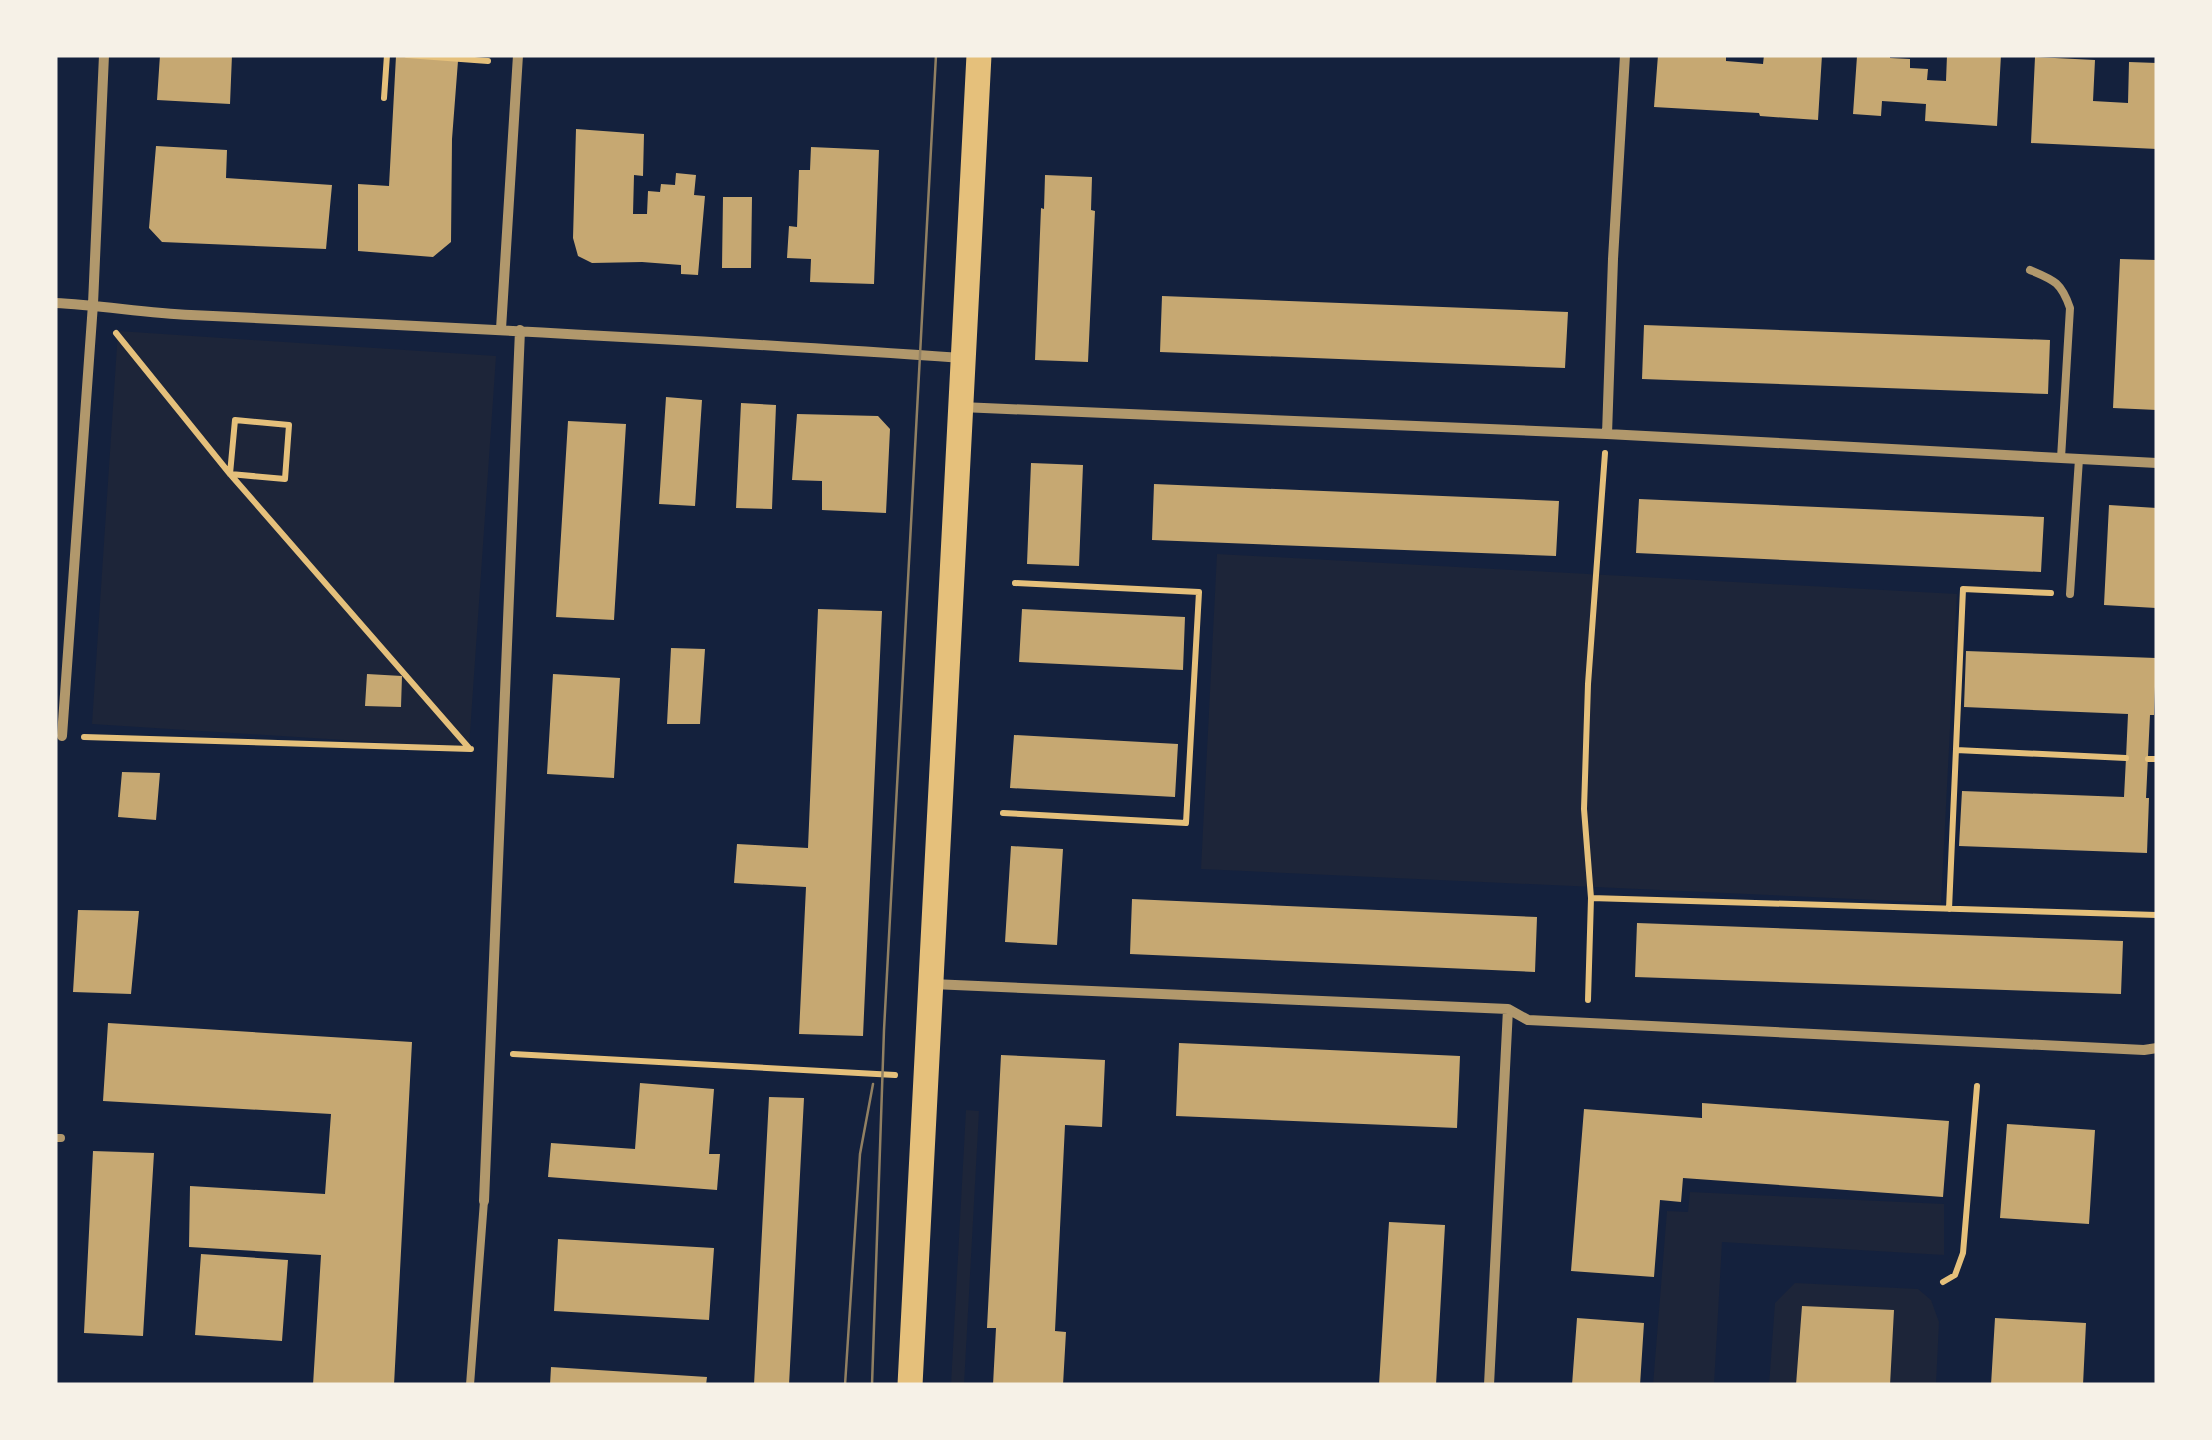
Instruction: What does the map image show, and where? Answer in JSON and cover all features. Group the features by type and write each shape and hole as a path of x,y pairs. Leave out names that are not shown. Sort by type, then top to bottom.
{"main road":[{"path":"910,1385 979,55"}],"street":[{"path":"62,736 93,304 104,55"},
{"path":"502,330 518,55"},
{"path":"1606,434 1624,55"},
{"path":"55,303 184,315 520,330 963,358"},
{"path":"484,1201 520,330"},
{"path":"960,406 2157,463"},
{"path":"931,984 1508,1009 1528,1020 2157,1048"},
{"path":"1489,1385 1508,1009"}],"lane":[{"path":"2030,270 2063,288 2070,308 2061,458"},
{"path":"2070,594 2079,460"},
{"path":"470,1385 484,1201"}],"path":[{"path":"384,98 387,55"},
{"path":"407,55 488,61"},
{"path":"93,304 230,474 469,748"},
{"path":"235,420 290,425 285,479 230,474 235,420"},
{"path":"1588,1000 1591,898 1584,809 1588,684 1605,452"},
{"path":"1003,813 1186,823 1199,592 1015,584"},
{"path":"1949,909 1963,589 2070,594"},
{"path":"62,736 502,749"},
{"path":"1956,750 2126,758"},
{"path":"2148,759 2157,759"},
{"path":"1591,898 2157,915"},
{"path":"490,1053 896,1076"},
{"path":"1943,1282 1955,1275 1963,1253 1977,1086"}],"shaded area":[{"path":"118,331 496,356 469,748 92,724"},
{"path":"1217,554 1957,594 1941,903 1201,869"},
{"path":"966,1110 979,1111 964,1385 951,1385"},
{"path":"1690,1192 1944,1204 1944,1255 1722,1242 1714,1385 1653,1385 1667,1211 1688,1212"},
{"path":"1795,1283 1918,1289 1931,1300 1939,1322 1936,1385 1769,1385 1775,1303"}],"building":[{"path":"160,55 232,55 230,104 157,100"},
{"path":"1658,55 1726,55 1726,61 1763,64 1764,55 1822,55 1818,120 1654,107"},
{"path":"1947,55 2001,55 1997,126 1925,121 1926,104 1882,101 1881,116 1853,114 1857,56 1910,59 1910,68 1928,69 1927,80 1946,81"},
{"path":"396,56 458,61 451,242 433,257 358,251 358,184 389,186"},
{"path":"2035,57 2095,60 2093,101 2128,103 2129,62 2157,63 2157,149 2031,143"},
{"path":"576,129 644,134 643,176 634,175 633,214 647,214 648,191 660,192 661,184 675,185 676,173 696,175 694,195 705,196 698,275 681,274 681,265 592,263 578,256 573,238"},
{"path":"156,146 227,150 226,178 332,185 326,249 162,242 149,228"},
{"path":"811,147 879,150 874,284 810,282 811,259 787,258 789,226 797,227 799,170 810,170"},
{"path":"1045,175 1092,177 1091,210 1095,211 1088,362 1035,360"},
{"path":"723,197 752,197 751,268 722,268"},
{"path":"2120,259 2157,260 2157,410 2113,408"},
{"path":"1162,296 1568,312 1565,368 1160,352"},
{"path":"1644,325 2050,340 2048,394 1642,379"},
{"path":"666,397 702,400 695,506 659,504"},
{"path":"741,403 776,405 772,509 736,508"},
{"path":"797,414 878,416 890,429 886,513 822,510 822,481 792,480"},
{"path":"568,421 626,424 614,620 556,617"},
{"path":"1031,463 1083,465 1079,566 1027,564"},
{"path":"1154,484 1559,501 1556,556 1152,540"},
{"path":"1639,499 2044,517 2041,572 1636,553"},
{"path":"2109,505 2157,508 2156,608 2104,605"},
{"path":"818,609 882,611 863,1036 799,1034 806,887 734,883 737,844 808,848"},
{"path":"1022,609 1185,617 1183,670 1019,662"},
{"path":"671,648 705,649 700,724 667,724"},
{"path":"1966,651 2156,658 2146,798 2147,853 1959,846 1962,791 2124,797 2128,714 1964,707"},
{"path":"367,674 402,676 401,707 365,706"},
{"path":"553,674 620,678 614,778 547,774"},
{"path":"1014,735 1178,744 1175,797 1010,788"},
{"path":"122,772 160,773 156,820 118,817"},
{"path":"1011,846 1063,849 1057,945 1005,942"},
{"path":"1132,899 1537,917 1535,972 1130,954"},
{"path":"78,910 139,911 131,994 73,992"},
{"path":"1637,923 2123,941 2121,994 1635,977"},
{"path":"108,1023 412,1042 394,1385 313,1385 321,1255 189,1247 190,1186 325,1194 331,1114 103,1101"},
{"path":"1179,1043 1460,1056 1457,1128 1176,1116"},
{"path":"1001,1055 1105,1060 1102,1127 1065,1125 1055,1331 1066,1332 1063,1385 993,1385 996,1328 987,1328"},
{"path":"640,1083 714,1089 709,1154 720,1154 717,1190 548,1177 551,1143 635,1149"},
{"path":"769,1097 804,1098 789,1385 754,1385"},
{"path":"1702,1103 1949,1121 1943,1197 1683,1178 1681,1202 1660,1200 1654,1277 1571,1271 1584,1109 1702,1118"},
{"path":"2007,1124 2095,1130 2089,1224 2000,1218"},
{"path":"93,1151 154,1153 143,1336 84,1333"},
{"path":"1389,1222 1445,1225 1436,1385 1379,1385"},
{"path":"558,1239 714,1248 709,1320 554,1311"},
{"path":"201,1254 288,1260 282,1341 195,1335"},
{"path":"1802,1306 1894,1310 1890,1385 1796,1385"},
{"path":"1577,1318 1644,1323 1640,1385 1572,1385"},
{"path":"1995,1318 2086,1323 2083,1385 1991,1385"},
{"path":"551,1367 707,1377 706,1385 550,1385"}],"tram line":[{"path":"872,1385 884,1030 936,55"},
{"path":"845,1385 860,1154 873,1084"}]}
